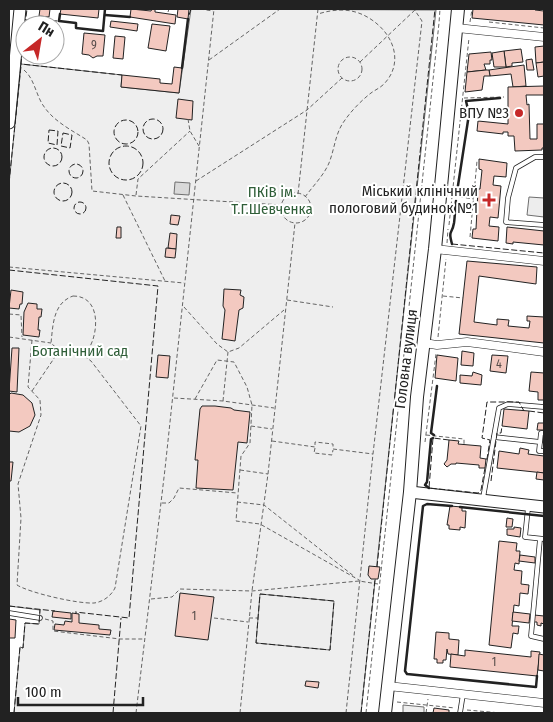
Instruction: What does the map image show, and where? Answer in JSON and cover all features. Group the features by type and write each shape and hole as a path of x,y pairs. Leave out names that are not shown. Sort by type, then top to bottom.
{"main road":[{"name":"Головна вулиця","path":"385,713 410,492 418,397 431,344 441,250 457,10"}],"street":[{"path":"9,123 10,95 20,9"},
{"path":"457,28 544,37"},
{"path":"441,250 544,261"},
{"path":"431,344 467,342 544,352"},
{"path":"410,492 544,507"},
{"path":"388,686 544,703"}],"lane":[{"path":"544,157 535,157 516,168 508,198 506,222 544,225"},
{"path":"483,500 499,408 501,405 508,404 544,407"},
{"path":"544,433 541,433 539,451 544,451"},
{"path":"494,437 540,442"},
{"path":"528,506 525,538 542,539 531,636 544,639"},
{"path":"9,613 40,618"},
{"path":"460,711 463,694"}],"path":[{"path":"136,713 173,398 214,10 200,9"},
{"path":"208,60 280,9"},
{"path":"298,194 318,9"},
{"path":"305,197 329,162 337,134 345,120 371,93 383,85 391,75 396,59 394,46 389,36 379,24 364,15 344,9 318,14"},
{"path":"346,713 422,21 415,9 360,62"},
{"path":"366,713 440,9"},
{"path":"470,22 472,9"},
{"path":"486,22 544,28"},
{"path":"425,445 431,344 442,296 441,250 452,196 469,35"},
{"path":"352,58 360,62 362,70 358,78 350,81 342,78 338,70 344,59 352,58"},
{"path":"14,68 26,71 41,102 51,115 87,140 91,154 92,191 136,196 282,205"},
{"path":"196,181 307,110 342,78"},
{"path":"463,98 504,97"},
{"path":"188,119 190,131 199,146"},
{"path":"136,196 138,179 190,131"},
{"path":"470,237 477,161"},
{"path":"298,194 305,197 310,206 310,214 305,220 295,223 285,218 282,212 282,205 288,196 298,194"},
{"path":"123,195 165,282"},
{"path":"452,196 474,199"},
{"path":"240,713 248,622 272,441 295,223"},
{"path":"9,267 184,284"},
{"path":"52,343 56,310 68,298 73,296 84,298 92,306 96,314 96,326 93,339 83,355"},
{"path":"442,296 463,298"},
{"path":"286,300 333,306"},
{"path":"182,306 217,344 228,352"},
{"path":"228,352 239,348 285,310"},
{"path":"9,314 23,315 22,338"},
{"path":"9,337 22,338 52,343 59,350 83,355 91,361 141,426 116,588 107,598 96,603 45,595 17,585 21,518 18,484 41,415 40,400 28,387 32,340"},
{"path":"32,390 59,350"},
{"path":"223,401 228,352"},
{"path":"195,399 218,360 234,362 247,388 252,405 250,443 241,456 236,521 260,524 359,581"},
{"path":"173,398 223,401 274,408"},
{"path":"251,426 273,429"},
{"path":"426,435 464,439 464,445"},
{"path":"272,441 315,447"},
{"path":"315,442 333,444 332,455 314,453 315,447 315,442"},
{"path":"333,449 373,454"},
{"path":"240,470 268,474"},
{"path":"161,503 169,503 179,488 237,493"},
{"path":"237,502 264,505 359,581"},
{"path":"150,599 172,597 180,589 252,591 359,581 379,584"},
{"path":"40,618 53,621 53,631 120,639 145,639"},
{"path":"214,618 248,622"},
{"path":"249,618 258,618"},
{"path":"426,713 429,691"},
{"path":"397,702 460,711 501,713"}],"green space":[{"name":"ПКіВ ім. Т.Г.Шевченка","path":"191,9 436,10 361,713 14,713 20,647 23,648 25,623 39,624 40,610 9,606 9,184 21,65 122,75 121,87 179,93"},
{"path":"403,705 424,707 424,713 403,713"}],"shaded area":[{"path":"175,182 190,183 189,195 174,194"},
{"path":"529,197 544,198 544,217 527,215"},
{"path":"260,594 334,601 330,650 256,643"}],"building":[{"path":"40,9 50,9 49,15 39,15"},
{"path":"61,9 99,9 98,18 60,14"},
{"path":"131,9 151,11 155,9 155,12 176,15 175,24 130,17"},
{"path":"178,9 189,9 188,19 177,17"},
{"path":"473,9 535,9 544,11 544,25 472,18"},
{"path":"111,21 138,24 137,31 110,27"},
{"path":"152,24 170,26 166,51 148,48"},
{"path":"84,33 105,35 103,56 93,58 82,54"},
{"path":"115,36 125,37 123,59 113,58"},
{"path":"544,46 544,62 536,63 535,47"},
{"path":"521,49 523,62 512,63 512,66 506,67 504,51"},
{"path":"504,51 506,67 494,67 492,53"},
{"path":"491,52 492,60 490,60 490,64 484,64 486,70 467,72 469,54"},
{"path":"532,59 534,70 527,70 526,60"},
{"path":"544,62 544,76 538,77 536,63"},
{"path":"524,65 526,86 513,87 511,74 490,76 489,70"},
{"path":"174,67 182,68 179,93 121,87 122,75 160,79 160,83 172,84"},
{"path":"489,70 490,76 484,76 482,90 465,92 467,72"},
{"name":"ВПУ №3","path":"544,86 544,95 526,95 527,105 529,104 530,139 537,139 537,124 544,124 544,148 542,150 515,151 514,136 508,136 508,132 503,132 503,134 477,131 478,121 508,124 508,87"},
{"path":"178,99 193,101 192,120 176,118"},
{"name":"Міський клінічний пологовий будинок №1","path":"479,159 507,163 506,177 494,176 493,185 501,186 498,218 490,217 489,226 499,227 498,241 472,238 473,229 476,229 478,189 480,189 482,170 479,169"},
{"path":"171,215 180,216 178,225 170,224"},
{"path":"117,227 121,227 121,238 116,238"},
{"path":"507,227 544,231 544,245 506,243"},
{"path":"170,233 177,234 176,249 168,248"},
{"path":"166,248 176,249 175,258 165,257"},
{"path":"467,261 537,267 536,284 479,276 474,322 497,325 497,319 509,320 508,326 529,328 530,321 527,321 527,316 544,317 544,343 459,334"},
{"path":"224,289 241,290 240,295 244,297 243,308 239,310 235,341 222,339 225,310 223,306"},
{"path":"11,290 23,292 22,304 20,304 19,309 9,308"},
{"path":"28,303 37,304 37,309 42,309 41,317 39,317 39,337 23,335 24,312"},
{"path":"12,348 19,348 17,392 9,391"},
{"path":"462,351 474,353 473,366 461,365"},
{"path":"158,355 170,356 168,378 156,377"},
{"path":"437,355 458,358 456,381 435,378"},
{"path":"492,355 508,356 506,373 490,371"},
{"path":"473,372 482,375 481,385 460,383 460,375 472,376"},
{"path":"531,372 544,373 544,400 538,400 538,392 529,391"},
{"path":"11,393 23,395 32,403 35,415 30,426 19,432 9,431 9,395"},
{"path":"202,406 231,408 250,412 247,443 238,442 233,490 196,488 198,460 195,460 200,409"},
{"path":"504,409 529,411 527,429 502,426"},
{"path":"538,423 544,423 544,430 537,430"},
{"path":"449,440 459,441 458,444 481,446 480,458 486,459 485,468 479,468 479,465 456,463 447,467 444,464 447,460"},
{"path":"520,448 529,450 528,454 544,456 544,473 497,468 499,451 519,454"},
{"path":"9,462 13,462 11,481 9,481"},
{"path":"537,472 544,473 544,480 536,479"},
{"path":"450,506 462,507 462,511 466,511 465,528 460,527 460,530 449,529 449,525 447,525"},
{"path":"507,518 513,519 512,527 506,527"},
{"path":"514,527 521,528 520,537 507,535 507,529 514,529"},
{"path":"499,541 517,543 516,551 520,551 519,564 515,563 514,570 522,571 521,584 529,585 528,594 520,593 519,606 514,605 512,626 519,626 518,634 513,633 511,648 489,645"},
{"path":"520,555 535,557 535,563 519,561"},
{"path":"369,566 380,567 378,579 371,579 368,575"},
{"path":"180,593 214,597 208,640 175,636"},
{"path":"53,611 71,613 71,619 52,617"},
{"path":"513,612 530,614 529,623 512,621"},
{"path":"72,613 79,614 79,623 99,625 99,629 111,630 110,635 54,630 55,624 64,625 65,621 72,622"},
{"path":"534,615 544,616 544,624 541,623 541,626 537,625 537,622 534,622"},
{"path":"9,619 16,620 15,638 9,638"},
{"path":"436,632 449,633 449,639 459,640 458,655 448,654 447,649 446,660 443,660 443,663 437,663 437,659 434,659"},
{"path":"465,650 531,657 531,651 540,652 537,676 450,667 451,654 465,656"},
{"path":"539,654 544,655 544,671 538,670"},
{"path":"306,681 319,682 318,688 305,686"},
{"path":"434,708 449,710 449,713 433,713"}],"fence":[{"path":"26,15 27,9"},
{"path":"189,15 191,9"},
{"path":"377,567 435,9"},
{"path":"30,65 122,75"},
{"path":"9,183 21,66"},
{"path":"153,119 160,122 163,129 160,136 153,139 146,136 143,129 146,122 153,119"},
{"path":"126,120 135,123 138,132 135,141 126,144 117,141 114,132 117,123 126,120"},
{"path":"49,130 58,131 57,145 48,143 49,130"},
{"path":"63,133 72,135 70,148 61,146 63,133"},
{"path":"126,146 133,147 138,151 142,156 143,163 142,170 138,175 133,179 126,180 119,179 114,175 110,170 109,163 110,156 114,151 119,147 126,146"},
{"path":"53,148 61,153 62,157 57,165 53,166 45,161 44,157 49,149 53,148"},
{"path":"73,164 79,164 83,171 79,178 73,178 69,174 69,168 73,164"},
{"path":"63,183 70,185 72,192 70,199 63,201 56,199 54,192 56,185 63,183"},
{"path":"80,202 86,208 80,214 74,208 80,202"},
{"path":"452,244 544,253"},
{"path":"9,270 158,286 129,618 75,612"},
{"path":"486,459 490,440 482,438 487,402 519,402 524,411"},
{"path":"529,411 544,413"},
{"path":"491,481 497,433 501,433 502,426"},
{"path":"449,440 433,438 429,488 478,493 481,490 485,468"},
{"path":"361,713 375,579"},
{"path":"260,594 334,601 330,650 256,643 260,594"},
{"path":"9,606 55,611"},
{"path":"14,713 20,647 23,648 25,623 39,624 40,609"},
{"path":"113,713 121,618"}],"wall":[{"path":"60,14 59,21 76,23 76,28 103,31 105,9"},
{"path":"105,15 130,17"},
{"path":"182,68 188,19"},
{"path":"457,192 469,114 466,101 500,98"},
{"path":"452,244 450,234 454,223 456,201"},
{"path":"434,435 431,433 437,386"},
{"path":"429,488 425,485 427,482 431,439 433,438"},
{"path":"452,506 427,504 423,506 405,671 407,674 536,687 537,676"},
{"path":"460,507 544,516"}],"place":[{"name":"ВПУ №3","path":"519,113"},
{"name":"Міський клінічний пологовий будинок №1","path":"489,200"}],"park label":[{"name":"Ботанічний сад","path":"80,351"}]}
